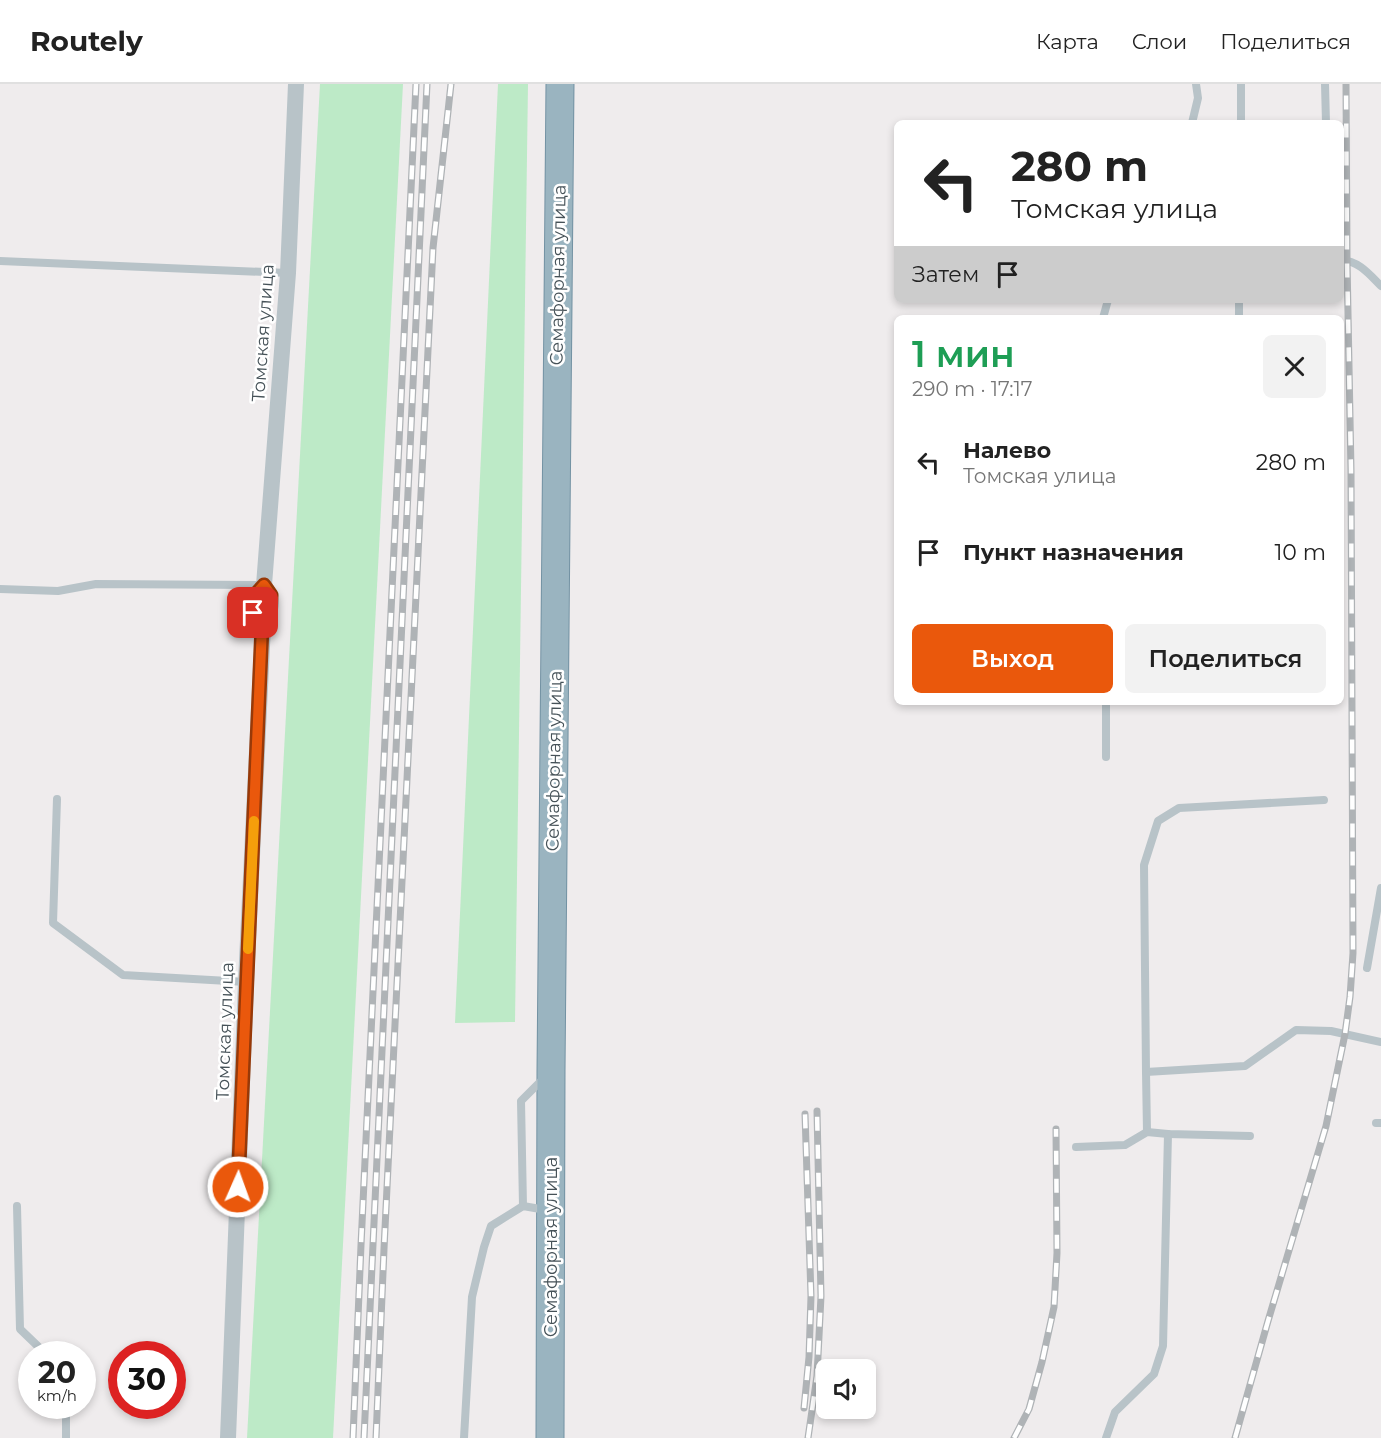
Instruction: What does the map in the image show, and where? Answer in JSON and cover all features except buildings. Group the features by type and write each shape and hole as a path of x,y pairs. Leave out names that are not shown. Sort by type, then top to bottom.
{"highway":[{"name":"Семафорная улица","path":"550,1438 560,84"}],"street":[{"name":"Томская улица","path":"228,1438 262,626 253,613 253,597 264,585 288,273 296,84"}],"lane":[{"path":"1193,120 1198,98 1196,84"},
{"path":"1241,84 1241,120"},
{"path":"1325,84 1326,120"},
{"path":"0,261 288,273"},
{"path":"1344,261 1362,267 1381,286"},
{"path":"0,589 58,591 96,584 264,585"},
{"path":"1106,705 1106,758"},
{"path":"57,799 53,923 123,975 246,982"},
{"path":"1148,1132 1144,865 1158,820 1179,808 1324,800"},
{"path":"1367,968 1381,888"},
{"path":"1146,1072 1245,1066 1296,1030 1331,1031 1381,1042"},
{"path":"523,1206 521,1101 551,1071"},
{"path":"1076,1147 1125,1145 1148,1132 1250,1136"},
{"path":"1106,1438 1115,1412 1154,1374 1163,1346 1168,1134"},
{"path":"17,1206 20,1329 32,1341"},
{"path":"464,1438 472,1298 491,1226 523,1206 551,1211"},
{"path":"66,1419 66,1438"}],"green space":[{"path":"320,84 403,84 333,1438 247,1438"},
{"path":"498,84 528,84 515,1022 455,1023"}],"railway":[{"path":"353,1438 416,84"},
{"path":"364,1438 427,84"},
{"path":"376,1438 433,248 451,84"},
{"path":"1235,1438 1326,1126 1345,1034 1350,997 1353,953 1351,470 1346,84"},
{"path":"808,1438 817,1376 821,1296 817,1111"},
{"path":"804,1408 809,1357 811,1296 805,1114"},
{"path":"1014,1438 1029,1409 1054,1307 1057,1253 1056,1129"}],"slow traffic":[{"path":"248,949 254,821"}],"route":[{"path":"238,1187 262,626 270,614 271,595 264,585 253,597 253,613"}]}
